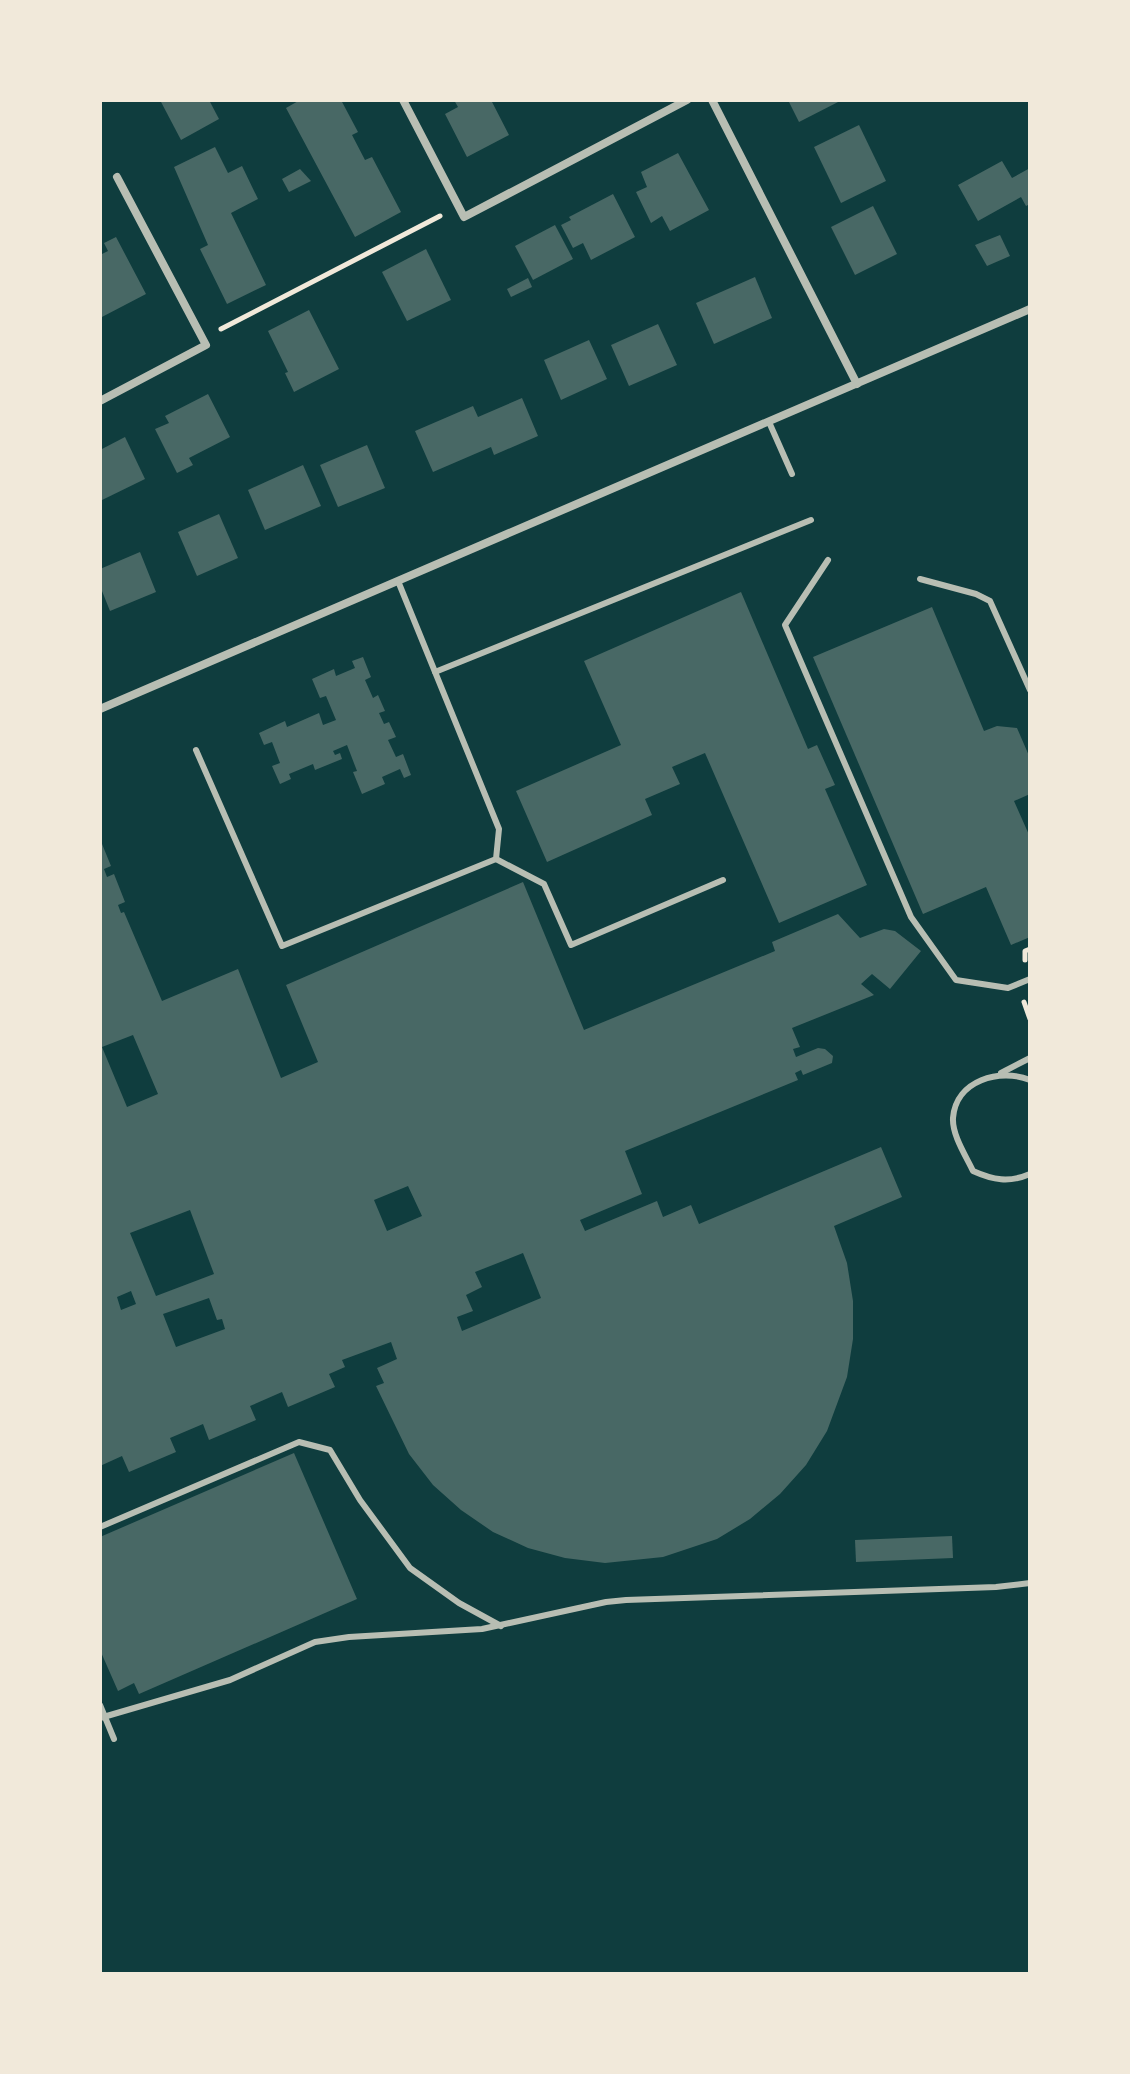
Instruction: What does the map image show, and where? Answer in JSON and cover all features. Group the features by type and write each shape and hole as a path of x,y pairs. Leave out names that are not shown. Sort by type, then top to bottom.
{"street":[{"path":"403,100 464,217 687,100"},
{"path":"712,100 857,384"},
{"path":"100,401 206,345 117,177"},
{"path":"100,709 1030,309"}],"lane":[{"path":"769,422 792,474"},
{"path":"435,672 811,520"},
{"path":"828,560 785,625 911,917 956,980 1008,988 1030,979"},
{"path":"920,579 976,594 990,601 1030,690"},
{"path":"398,581 499,829 496,859"},
{"path":"196,750 282,946 496,859 544,884 571,945 723,880"},
{"path":"1030,1058 968,1088 958,1102 953,1119 956,1134 973,1171 1000,1180 1018,1179 1030,1174"},
{"path":"999,1073 1030,1080"},
{"path":"100,1527 299,1442 330,1450 360,1500 410,1568 459,1603 501,1626"},
{"path":"102,1717 230,1680 315,1642 349,1637 501,1626 569,1609 626,1600 996,1587 1030,1583"},
{"path":"100,1705 102,1717 114,1739"}],"path":[{"path":"202,338 459,206"}],"building":[{"path":"160,100 209,100 219,119 181,140"},
{"path":"300,100 341,100 358,132 352,135 365,160 372,157 401,212 355,237 286,108"},
{"path":"454,100 491,100 509,135 467,157 445,114 458,107"},
{"path":"788,100 842,100 799,122"},
{"path":"859,125 886,181 841,203 814,147"},
{"path":"215,147 228,173 242,166 258,199 231,213 266,285 227,304 200,249 208,245 174,167"},
{"path":"678,153 709,210 670,231 662,216 651,223 636,192 647,187 641,172"},
{"path":"1002,161 1012,178 1030,168 1030,204 1026,206 1021,197 978,221 958,185"},
{"path":"300,169 311,181 289,192 282,179"},
{"path":"613,194 635,237 591,260 583,243 573,248 561,225 571,220 569,217"},
{"path":"873,206 897,254 855,275 831,227"},
{"path":"555,225 573,259 533,280 515,246"},
{"path":"1000,235 1010,256 987,266 975,245"},
{"path":"116,237 146,294 100,318 100,255 108,251 104,243"},
{"path":"426,249 451,300 407,321 382,272"},
{"path":"755,277 772,318 714,344 696,303"},
{"path":"528,278 532,287 511,297 507,289"},
{"path":"309,310 339,369 294,392 268,331"},
{"path":"658,324 677,365 629,386 611,345"},
{"path":"589,340 607,379 561,400 544,360"},
{"path":"208,394 230,437 189,458 193,465 177,473 155,429 169,423 165,416"},
{"path":"522,398 538,436 494,455 491,447 433,472 415,431 473,406 478,417"},
{"path":"125,437 145,479 100,501 100,450"},
{"path":"367,445 385,488 338,507 320,465"},
{"path":"303,465 321,506 265,530 248,490"},
{"path":"219,514 238,558 197,576 178,532"},
{"path":"140,552 156,592 110,611 100,586 100,569"},
{"path":"741,592 808,749 817,745 835,785 825,789 867,885 779,923 705,753 672,767 680,784 645,799 652,815 547,862 516,791 621,745 584,661"},
{"path":"932,607 984,731 997,726 1017,728 1030,758 1030,794 1014,801 1030,837 1030,937 1011,945 986,887 923,914 813,657"},
{"path":"363,657 371,677 365,680 373,698 378,695 385,711 379,713 384,724 389,722 396,737 388,740 396,757 403,754 411,775 404,778 400,769 382,777 385,784 362,794 347,745 333,751 335,755 340,753 342,759 315,770 313,764 289,774 291,779 280,784 272,766 280,763 272,742 264,745 259,733 285,721 287,727 319,713 323,725 336,720 326,696 320,698 312,679 334,669 336,676 355,668 352,661"},
{"path":"100,839 111,866 104,869 107,877 114,874 125,902 118,905 121,913 124,912 162,1001 238,969 281,1078 318,1062 286,985 523,882 584,1030 775,951 772,942 838,914 860,938 884,929 895,931 921,951 890,989 872,974 861,984 874,995 792,1028 800,1047 793,1049 796,1057 818,1048 825,1049 833,1056 832,1063 803,1075 801,1070 795,1073 798,1080 625,1151 642,1194 580,1220 585,1231 657,1201 663,1217 691,1205 699,1224 881,1147 902,1197 834,1226 847,1263 853,1301 853,1339 847,1377 827,1431 806,1465 780,1494 750,1519 717,1539 663,1557 605,1563 565,1558 528,1548 493,1532 461,1510 433,1485 409,1454 376,1386 384,1383 377,1368 397,1359 391,1342 342,1360 345,1367 329,1374 335,1387 288,1407 282,1392 250,1406 256,1420 209,1440 203,1424 170,1438 176,1452 129,1472 122,1456 100,1466","holes":["133,1035 158,1094 127,1107 102,1047","408,1186 422,1216 387,1231 374,1200","190,1210 214,1274 156,1296 130,1233","523,1253 541,1298 462,1331 457,1317 473,1311 466,1295 482,1287 475,1272","131,1291 136,1304 121,1310 117,1297","209,1298 217,1320 222,1319 225,1329 176,1347 163,1314"]},
{"path":"294,1453 357,1599 139,1694 134,1683 118,1691 100,1650 100,1537"},
{"path":"952,1536 953,1558 856,1562 855,1540"}]}
